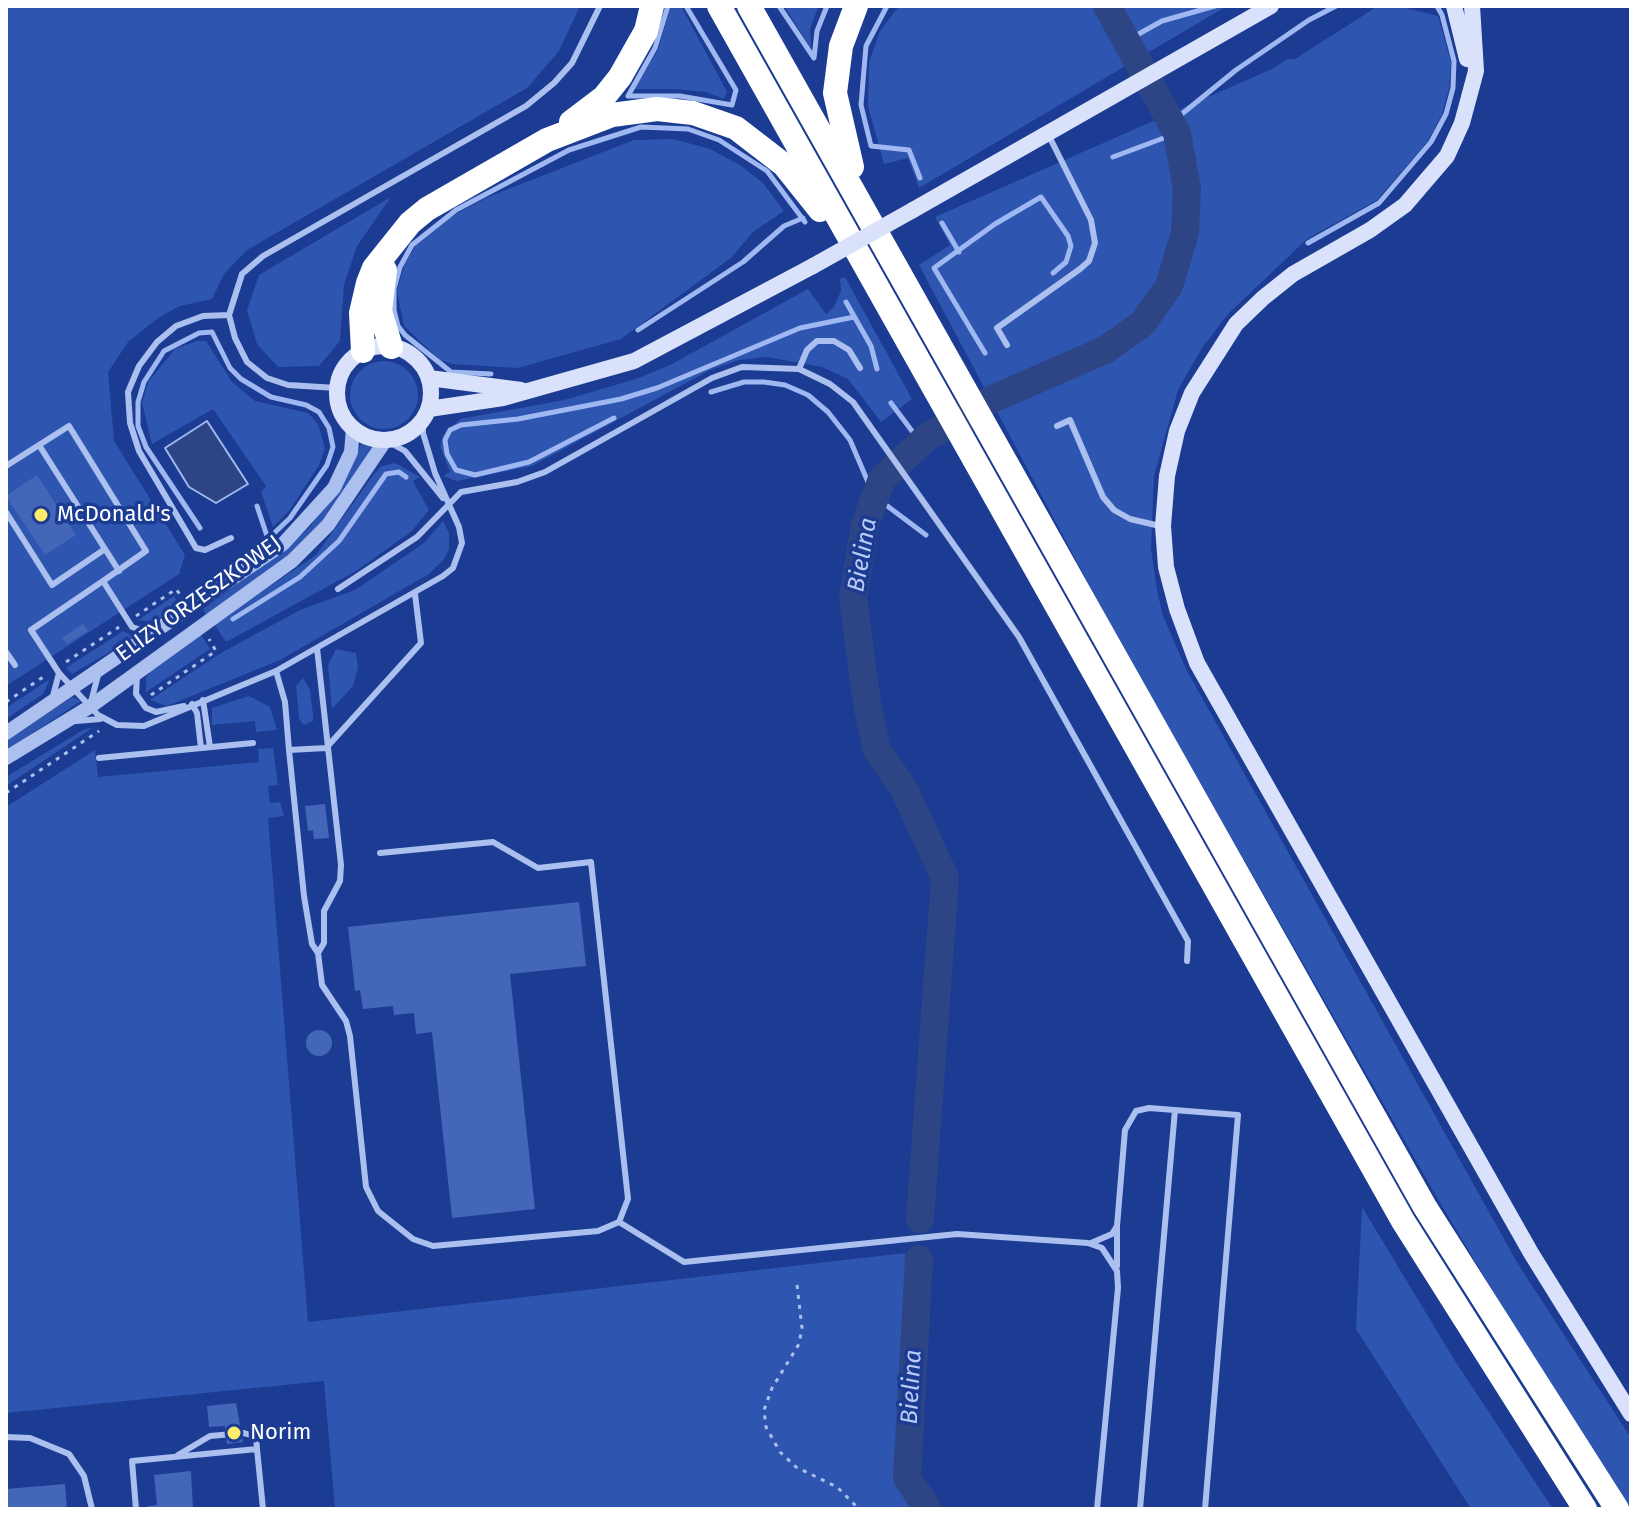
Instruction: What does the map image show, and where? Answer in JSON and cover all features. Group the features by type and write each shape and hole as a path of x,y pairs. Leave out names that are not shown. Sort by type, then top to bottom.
{"highway":[{"path":"363,351 361,313 368,283 394,241 427,209 547,140 604,97 620,77 646,31 652,6"},
{"path":"719,6 1403,1221 1585,1509"},
{"path":"749,6 1425,1207 1617,1509"},
{"path":"856,6 841,46 835,93 850,161 880,236"},
{"path":"547,140 612,115 635,110 693,113 736,128 784,165 856,251"},
{"path":"391,347 383,323 381,298 394,241"}],"main road":[{"path":"1454,6 1467,46 1469,98"},
{"path":"1472,6 1476,71 1447,156 1428,183 1405,205 1370,230 1293,274 1263,298 1236,324 1213,356 1177,431 1167,476 1163,526 1170,588 1197,663 1531,1253 1631,1414"},
{"path":"426,415 432,394 429,378 414,357 391,347 363,351 342,373 337,388 338,403 353,429 373,440 386,441 401,438 426,415 575,380 634,361 813,266 1270,8"},
{"path":"429,378 526,390"}],"street":[{"name":"ELIZY ORZESZKOWEJ","path":"6,733 283,544 311,516 344,471 351,452 353,429"},
{"name":"ELIZY ORZESZKOWEJ","path":"6,758 55,731 292,561 328,525 386,441"}],"lane":[{"path":"337,388 288,385 267,378 247,362 235,338 229,315 242,274 263,256 526,106 572,63 600,6"},
{"path":"1007,345 997,328 1080,269 1089,261 1095,243 1091,220 1048,134"},
{"path":"229,315 203,316 176,326 157,342 139,366 128,392 130,423 139,451 196,548 205,550 231,538"},
{"path":"799,369 807,350 817,341 834,341 842,346 860,368"},
{"path":"338,589 417,537 461,492 517,482 545,472 712,378 742,367 799,369 830,384 853,402 1019,637 1188,941 1187,961"},
{"path":"137,670 136,694 146,708 160,711 192,704 276,671 443,576 459,556 459,527 447,504 423,433 426,415"},
{"path":"1057,426 1070,420 1103,497 1114,510 1130,519 1163,526"},
{"path":"6,466 69,426 146,551 31,630 58,671 107,720"},
{"path":"386,441 405,451 447,504"},
{"path":"39,445 119,571"},
{"path":"6,512 52,585 105,549"},
{"path":"103,581 135,630 158,632"},
{"path":"289,750 326,748 421,643 415,594"},
{"path":"317,648 341,865 340,881 324,911 324,943 318,953"},
{"path":"6,652 15,665"},
{"path":"91,706 93,687 101,670"},
{"path":"20,723 52,698 58,687 58,671"},
{"path":"276,671 285,702 304,896 312,944 318,953 322,985 346,1021 350,1036 366,1187 378,1211 413,1239 433,1246 598,1231 619,1222 628,1199 591,862 538,868 493,842 380,853"},
{"path":"203,700 210,747"},
{"path":"55,731 79,719 107,720 128,727 144,726 167,719 192,704"},
{"path":"192,704 197,713 201,748"},
{"path":"99,758 253,743"},
{"path":"1097,1509 1117,1271 1117,1226 1125,1130 1136,1111 1149,1108 1238,1115 1205,1509"},
{"path":"1140,1509 1175,1110"},
{"path":"619,1222 684,1262 957,1234 1088,1243 1101,1241 1117,1226"},
{"path":"1088,1243 1102,1248 1117,1271"},
{"path":"175,1457 210,1436 244,1433 256,1437 263,1509"},
{"path":"6,1437 30,1438 69,1454 84,1476 92,1509"},
{"path":"136,1509 132,1461 257,1449"}],"path":[{"path":"6,702 58,671 176,589"},
{"path":"797,1285 802,1328 799,1344 772,1388 764,1410 766,1427 780,1452 796,1467 837,1487 859,1509"}],"shaded area":[{"path":"6,6 580,6 559,51 527,88 247,250 224,274 212,299 180,306 158,318 128,342 108,372 114,441 185,555 179,574 6,686"},
{"path":"671,6 681,6 727,92 724,99 706,92 633,89 658,50"},
{"path":"784,6 819,6 810,28 811,48"},
{"path":"899,6 1227,6 919,188 908,158 884,164 868,106 869,62 880,31"},
{"path":"1378,6 1398,6 1438,16 1451,62 1449,89 1442,114 1428,141 1377,200 1307,239 1228,314 1202,348 1178,390 1154,476 1151,549 1157,590 1163,616 1186,669 1518,1264 1631,1438 1631,1509 1580,1437 1439,1201 1120,643 919,265 950,245 935,217 1274,68 1287,59 1295,59"},
{"path":"673,139 710,149 740,165 763,183 784,211 753,232 732,257 621,339 518,368 452,364 440,360 404,326 397,291 404,265 416,245 448,218 488,197 634,140"},
{"path":"391,197 357,246 344,285 340,341 319,366 278,367 257,344 247,310 259,275"},
{"path":"845,277 912,399 881,422 848,379 822,367 767,357 739,360 710,370 532,466 457,481 443,476 450,472 440,446 443,435 460,419 564,400 636,379 670,365 808,289 826,314 834,307 841,291 840,279"},
{"path":"206,341 232,382 255,401 308,413 318,424 325,448 319,465 289,511 273,527 261,492 266,486 213,409 152,444 142,403 148,382 175,349"},
{"path":"384,361 408,371 418,395 408,419 384,429 360,419 350,395 360,371"},
{"path":"207,421 248,484 216,503 189,487 165,448"},
{"path":"361,444 373,447 317,534 207,617 203,609 284,550 310,527 347,475"},
{"path":"395,463 420,477 413,481 429,510 412,531 356,571 226,642 214,624 316,555 374,474 382,466"},
{"path":"443,521 449,533 449,549 429,574 280,660 167,706 150,700 221,653 300,610 355,590 424,543"},
{"path":"174,596 182,608 160,623 138,620"},
{"path":"123,631 135,637 72,674 66,668"},
{"path":"200,633 210,649 146,692 146,678 151,670"},
{"path":"336,649 356,653 358,667 353,686 332,709 328,665"},
{"path":"303,678 310,690 313,715 313,721 304,725 299,719 296,686"},
{"path":"50,679 43,694 6,719 6,708"},
{"path":"249,696 270,707 277,730 256,732 255,721 212,725 212,708"},
{"path":"72,697 81,701 6,751 6,741"},
{"path":"94,727 6,786 6,777 83,730"},
{"path":"273,748 278,785 268,786 270,803 280,802 284,816 268,818 308,1322 905,1253 904,1484 920,1509 335,1509 324,1381 6,1413 6,807 95,750 98,777 259,762 258,749"},
{"path":"1362,1207 1455,1361 1553,1509 1471,1509 1356,1329"}],"building":[{"path":"37,475 76,535 45,555 6,496"},
{"path":"83,624 88,631 67,644 62,638"},
{"path":"325,804 329,838 314,839 313,830 308,831 305,806"},
{"path":"579,902 586,966 510,974 535,1209 452,1218 432,1032 416,1034 414,1013 394,1015 393,1006 363,1009 360,990 355,991 348,927"},
{"path":"319,1030 328,1034 332,1043 328,1052 319,1056 310,1052 306,1043 310,1034"},
{"path":"236,1403 243,1442 227,1444 225,1426 209,1427 207,1406"},
{"path":"191,1471 193,1509 148,1509 148,1506 157,1505 154,1475"},
{"path":"65,1484 67,1509 6,1509 6,1489"}],"waterway":[{"path":"668,6 655,48 628,96 680,96 732,105 736,90 686,6"},
{"path":"779,6 814,58 817,31 827,6"},
{"path":"887,6 866,46 861,105 871,146 909,150 920,178"},
{"name":"Bielina","path":"920,1219 945,878 904,789 877,750 868,710 853,599 865,524 882,479 927,437 990,400 1105,350 1142,324 1169,286 1185,233 1187,189 1177,133 1107,6"},
{"path":"1126,41 1162,21 1215,6"},
{"path":"1172,122 1236,70 1309,20 1336,6"},
{"path":"1308,243 1379,203 1431,142 1446,114 1453,88 1454,61 1437,6"},
{"path":"491,374 451,372 405,335 398,326 394,310 394,289 400,267 412,245 456,210 569,150 641,127 688,129 719,140 767,171 805,222"},
{"path":"1113,157 1177,133"},
{"path":"985,353 934,268 995,224 1041,197 1068,236 1071,246 1066,262 1053,273"},
{"path":"638,330 743,262 784,226 803,218"},
{"path":"942,223 959,252"},
{"path":"846,302 871,346 877,369"},
{"path":"614,418 529,462 475,475 456,470 447,454 445,440 450,430 461,425 518,419 621,399 657,388 800,328 854,317"},
{"path":"200,528 146,447 138,426 138,402 144,382 164,351 199,333 212,332 230,368 241,379 271,397 306,405 319,412 329,428 333,447 327,465 290,518 268,539 210,582"},
{"path":"711,392 744,382 764,382 785,385 808,395 828,412 850,440 874,496 926,535"},
{"path":"891,403 921,443"},
{"path":"233,619 300,577 339,541 386,474 399,472 406,477"},
{"path":"257,506 268,539"},
{"name":"Bielina","path":"919,1259 907,1478 928,1509"}],"place":[{"name":"McDonald's","path":"41,515"},
{"name":"Norim","path":"234,1433"}]}
